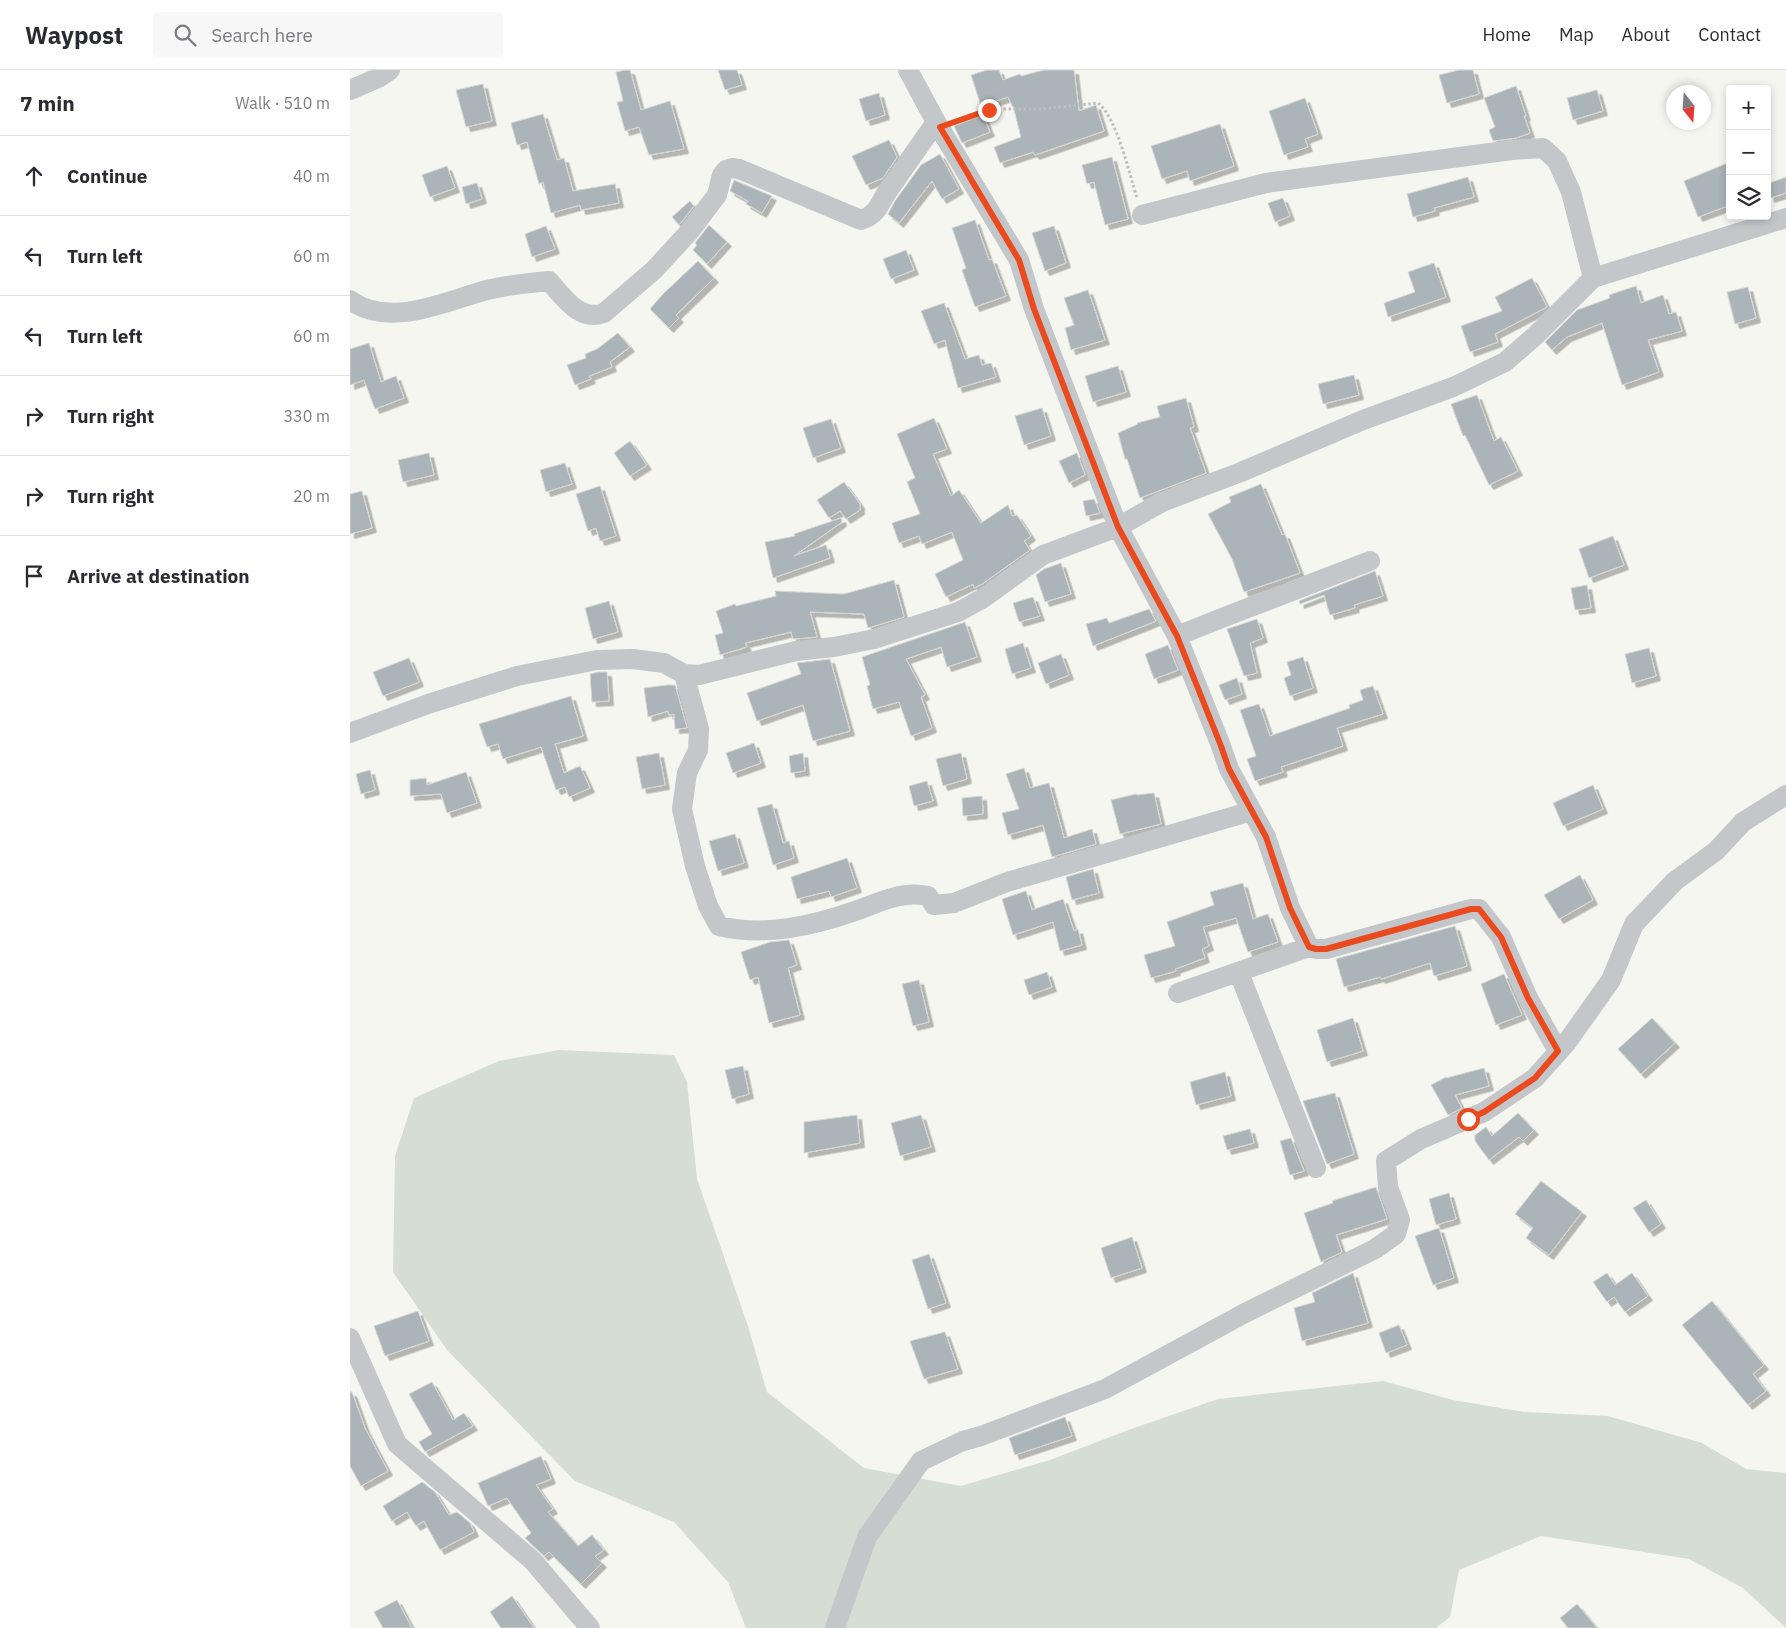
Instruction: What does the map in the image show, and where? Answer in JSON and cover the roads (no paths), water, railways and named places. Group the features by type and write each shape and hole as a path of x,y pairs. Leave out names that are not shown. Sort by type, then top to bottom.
{"street":[{"path":"350,90 380,77 390,70"},
{"path":"908,70 938,125 1019,260 1034,309 1118,527 1177,636 1229,769 1266,837 1290,908 1309,947"},
{"path":"350,300 358,306 387,314 426,308 488,290 549,282 576,310 595,316 604,313 654,270 689,232 717,195 722,175 726,170 732,168 739,170 861,220 868,218 879,208 885,195 938,125"},
{"path":"1142,215 1266,183 1475,155 1543,148 1557,161 1571,192 1593,278"},
{"path":"350,732 428,704 517,676 596,660 633,658 664,664 684,674 699,675 796,651 834,647 874,639 958,612 982,599 1043,555 1118,527 1162,502 1241,472 1362,420 1452,387 1505,362 1536,336 1593,278 1786,218"},
{"path":"1177,636 1370,561"},
{"path":"684,674 699,729 698,750 686,773 682,809 695,866 708,906 720,926 731,929 758,930 801,927 884,900 914,893 928,896 934,905 954,903 1007,882 1252,811"},
{"path":"835,1628 867,1537 920,1462 963,1440 981,1436 1105,1389 1245,1313 1375,1249 1396,1234 1400,1220 1388,1187 1386,1161 1421,1139 1484,1112 1535,1078 1558,1051 1611,980 1634,924 1675,881 1716,851 1743,822 1786,795"},
{"path":"1178,993 1309,947 1326,949 1457,912 1479,909 1501,937 1528,998 1558,1051"},
{"path":"1239,973 1316,1168"},
{"path":"350,1338 397,1444 533,1561 590,1628"}]}
